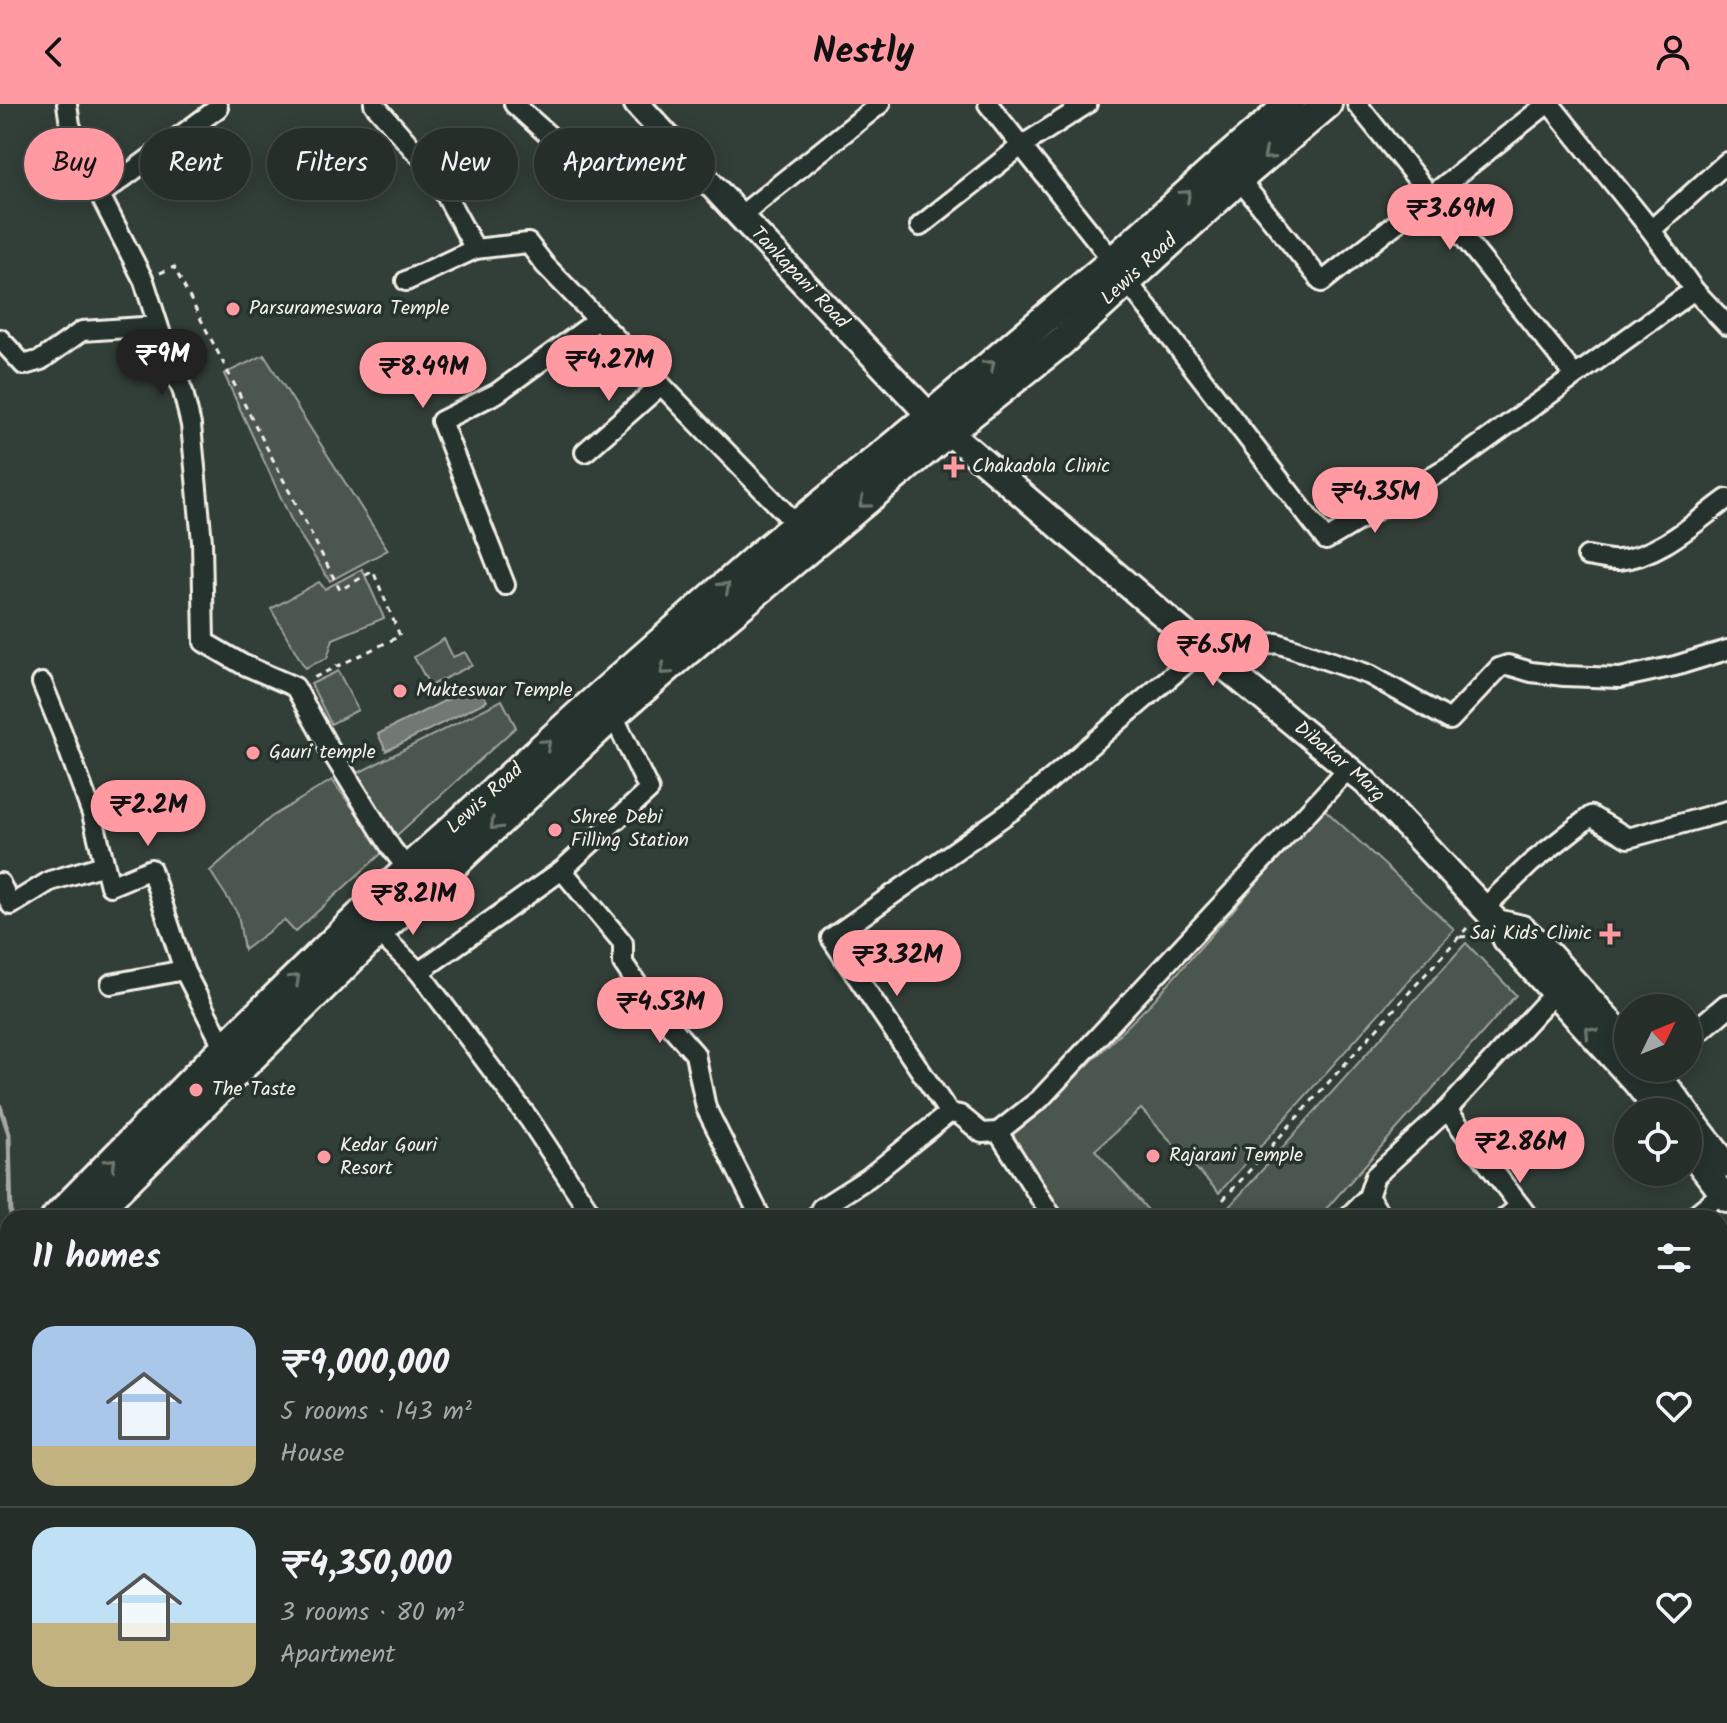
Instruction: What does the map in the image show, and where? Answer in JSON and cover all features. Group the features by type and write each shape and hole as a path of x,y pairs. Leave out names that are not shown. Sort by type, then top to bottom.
{"main road":[{"name":"Tankapani Road","path":"637,104 940,424"},
{"name":"Lewis Road","path":"97,1210 378,932 613,715 717,625 913,446 1120,271 1239,179 1327,104"},
{"name":"Lewis Road","path":"1120,271 1281,107"},
{"name":"Dibakar Marg","path":"940,424 1366,783 1648,1098"},
{"name":"Lewis Road","path":"64,1210 408,869 614,683 797,525 913,446"},
{"name":"Dibakar Marg","path":"1485,919 1522,928 1614,1026"},
{"path":"1702,1133 1727,1165"},
{"path":"1702,1167 1724,1196"}],"street":[{"path":"67,104 71,128"},
{"path":"374,104 429,164 475,249"},
{"path":"514,104 541,128"},
{"path":"740,216 880,104"},
{"path":"988,104 1326,540 1456,462 1694,290"},
{"path":"920,226 1021,146 1087,104"},
{"path":"1357,104 1574,375"},
{"path":"1239,179 1322,282 1548,104 1651,230 1694,290 1727,325"},
{"path":"124,177 218,108"},
{"path":"1651,230 1727,162"},
{"path":"103,200 144,281 183,392 191,425 202,542 204,642 242,664 295,687 392,849 408,869"},
{"path":"406,281 475,249 528,243 545,265 797,525"},
{"path":"505,585 441,421 497,393 598,320"},
{"path":"0,339 24,365 41,360 82,331 158,326"},
{"path":"585,452 661,385"},
{"path":"1587,556 1616,561 1636,556 1666,543 1727,499"},
{"path":"1348,769 1040,1099 998,1132 982,1133 960,1115 949,1113 831,938 1024,802 1206,651 1277,643 1370,675 1450,720 1499,668 1508,665 1531,672 1564,676 1620,678 1727,650"},
{"path":"42,683 92,814 110,886 151,869 184,970 224,1048 253,1057"},
{"path":"419,972 562,870 649,790 613,715"},
{"path":"1485,919 1531,863 1591,816 1628,838 1727,811"},
{"path":"0,883 6,908 50,881 104,865"},
{"path":"562,870 623,943 623,963 648,1000 695,1054 706,1108 757,1210"},
{"path":"378,932 419,972 529,1119 589,1210"},
{"path":"111,984 184,970"},
{"path":"1355,1210 1368,1197 1375,1176 1447,1110 1555,992"},
{"path":"1702,1027 1727,1006"},
{"path":"1447,1110 1523,1210"},
{"path":"827,1210 949,1113"},
{"path":"998,1132 1048,1210"},
{"path":"1703,1210 1724,1196"},
{"path":"1368,1197 1377,1210"}],"path":[{"path":"144,281 174,267 340,590 373,571 400,636 295,687"},
{"path":"1459,937 1475,936 1485,919"},
{"path":"1223,1200 1467,928"}],"shaded area":[{"path":"264,355 388,550 330,581 294,526 224,374"},
{"path":"362,569 384,618 333,639 327,658 305,668 271,609 319,582 325,589"},
{"path":"444,639 453,657 465,652 472,665 430,686 414,657"},
{"path":"338,671 358,710 331,724 311,684"},
{"path":"478,684 487,701 386,751 378,734"},
{"path":"502,700 516,727 396,836 358,773"},
{"path":"332,780 384,851 295,932 284,920 244,950 238,914 210,871 271,817"},
{"path":"1323,808 1454,929 1219,1193 1141,1109 1095,1150 1148,1210 1057,1210 1011,1134 1036,1116 1153,1001"},
{"path":"1466,943 1516,995 1325,1210 1226,1210"}],"waterway":[{"path":"0,1106 9,1134 11,1210"}],"place":[{"name":"Parsurameswara Temple","path":"233,309"},
{"name":"Chakadola Clinic","path":"954,467"},
{"name":"Mukteswar Temple","path":"400,691"},
{"name":"Gauri temple","path":"253,753"},
{"name":"Shree Debi Filling Station","path":"555,830"},
{"name":"Sai Kids Clinic","path":"1610,934"},
{"name":"The Taste","path":"196,1090"},
{"name":"Rajarani Temple","path":"1153,1156"},
{"name":"Kedar Gouri Resort","path":"324,1157"}]}
